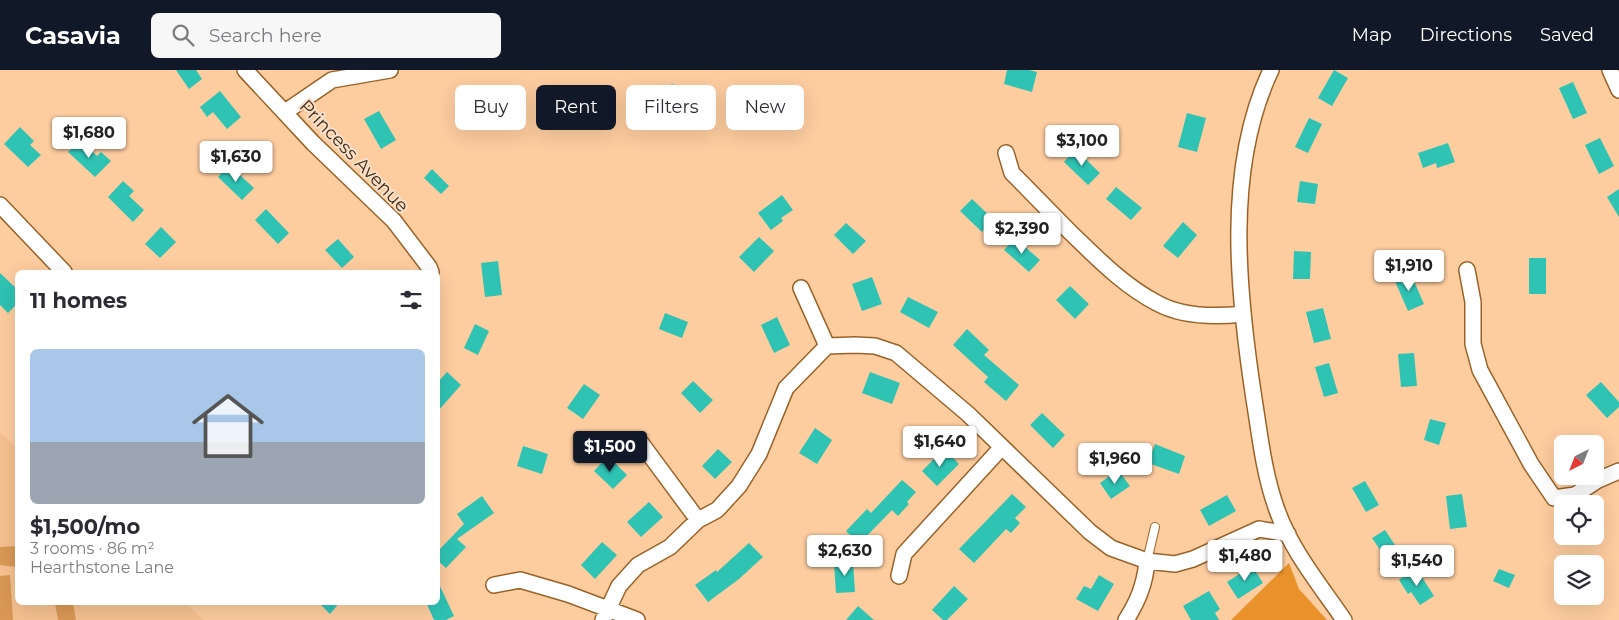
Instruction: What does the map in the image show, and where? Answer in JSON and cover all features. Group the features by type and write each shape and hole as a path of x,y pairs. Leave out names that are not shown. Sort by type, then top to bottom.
{"street":[{"name":"Princess Avenue","path":"245,70 313,143 394,221 430,270"},
{"path":"285,112 332,80 390,70"},
{"path":"1271,70 1255,115 1245,155 1238,257 1250,375 1266,468 1277,510 1288,534 1304,561 1344,620"},
{"path":"1610,70 1619,90"},
{"path":"1006,153 1012,173 1101,263 1138,291 1158,304 1188,313 1219,317 1243,314"},
{"path":"0,204 62,270"},
{"path":"1467,270 1473,302 1473,344 1480,370 1531,464 1554,498 1575,494 1598,480 1619,471"},
{"path":"801,288 827,346"},
{"path":"606,614 619,586 638,566 670,547 698,520 717,510 739,486 759,454 786,388 827,346 875,346 896,353 968,414 1090,532 1111,548 1147,561 1175,564 1193,559 1259,529 1288,534"},
{"path":"641,443 698,520"},
{"path":"899,576 904,554 1002,447"},
{"path":"1126,620 1133,609 1145,580 1147,561"},
{"path":"494,585 520,580 568,594 606,614 637,620"}],"lane":[{"path":"1147,561 1155,527"}],"shaded area":[{"path":"0,432 15,446 15,605 187,605 204,620 0,620"},
{"path":"15,546 15,567 0,565 0,547"},
{"path":"1289,563 1299,589 1327,620 1231,620"},
{"path":"10,575 13,620 0,620 0,576"},
{"path":"55,605 73,605 76,620 58,620"}],"building":[{"path":"176,70 196,70 202,79 189,89"},
{"path":"1007,70 1037,72 1032,92 1004,84"},
{"path":"1334,70 1348,78 1332,106 1318,98"},
{"path":"1573,82 1587,113 1573,119 1559,88"},
{"path":"220,91 241,117 227,129 213,112 207,117 200,107"},
{"path":"379,111 396,140 381,149 364,119"},
{"path":"1187,113 1206,118 1197,152 1178,147"},
{"path":"1309,118 1322,124 1308,153 1295,147"},
{"path":"20,127 34,141 30,145 41,155 28,167 4,144"},
{"path":"1600,138 1614,166 1599,174 1585,145"},
{"path":"80,140 97,156 101,152 111,161 95,177 68,152"},
{"path":"1448,143 1455,162 1437,168 1436,163 1423,168 1418,153"},
{"path":"1075,149 1100,173 1088,185 1064,162"},
{"path":"229,165 254,188 242,200 218,177"},
{"path":"432,169 449,186 441,194 424,178"},
{"path":"123,181 134,191 129,196 144,210 133,222 108,197"},
{"path":"1300,181 1318,184 1315,204 1297,202"},
{"path":"1116,187 1142,208 1131,220 1106,199"},
{"path":"1619,189 1619,217 1607,197"},
{"path":"782,195 793,210 781,218 783,221 771,230 758,213"},
{"path":"972,199 994,220 982,232 960,211"},
{"path":"266,209 289,233 278,244 255,220"},
{"path":"1183,222 1197,235 1178,258 1163,246"},
{"path":"846,223 866,241 853,254 834,235"},
{"path":"161,227 176,242 160,258 145,244"},
{"path":"759,237 774,251 754,272 739,257"},
{"path":"1015,238 1040,260 1029,272 1004,250"},
{"path":"338,239 354,257 342,268 325,250"},
{"path":"1294,251 1311,252 1310,279 1293,279"},
{"path":"1529,258 1546,258 1546,294 1529,294"},
{"path":"498,261 502,295 485,297 481,263"},
{"path":"1410,272 1424,304 1408,311 1394,279"},
{"path":"0,273 15,287 15,306 8,313 0,305"},
{"path":"872,277 882,304 862,311 852,284"},
{"path":"1070,286 1089,304 1075,319 1056,300"},
{"path":"908,297 938,312 929,328 900,312"},
{"path":"1323,308 1331,339 1314,343 1306,312"},
{"path":"665,313 688,322 682,338 659,329"},
{"path":"777,317 790,345 774,353 761,325"},
{"path":"475,324 489,331 478,355 464,348"},
{"path":"967,329 989,350 984,355 1019,385 1006,401 984,382 988,377 953,345"},
{"path":"1414,353 1417,386 1401,387 1398,354"},
{"path":"1329,363 1338,393 1324,397 1315,367"},
{"path":"447,372 461,385 440,409 440,380"},
{"path":"870,372 900,383 892,404 862,393"},
{"path":"693,381 713,400 700,413 681,393"},
{"path":"1601,382 1619,402 1619,407 1607,418 1586,395"},
{"path":"584,384 600,395 583,419 567,408"},
{"path":"1042,413 1065,435 1053,448 1030,425"},
{"path":"1430,419 1446,423 1439,445 1424,440"},
{"path":"815,428 832,440 817,464 799,453"},
{"path":"1155,444 1185,456 1179,474 1148,463"},
{"path":"523,446 548,454 542,474 517,466"},
{"path":"718,449 732,462 715,479 702,466"},
{"path":"945,450 959,464 937,486 922,471"},
{"path":"608,456 627,475 613,489 594,471"},
{"path":"1118,470 1130,486 1111,499 1100,483"},
{"path":"902,480 916,492 907,502 909,504 898,516 892,510 859,544 846,531 867,509 871,513"},
{"path":"1365,481 1379,505 1366,512 1352,488"},
{"path":"1012,494 1026,507 1015,518 1020,523 1011,533 1006,529 974,563 959,549"},
{"path":"1462,494 1467,527 1450,529 1446,496"},
{"path":"1227,495 1236,511 1209,526 1200,510"},
{"path":"482,496 494,513 457,539 466,547 446,568 440,563 440,549 464,524 457,514"},
{"path":"649,502 663,517 641,537 627,522"},
{"path":"1385,530 1399,551 1387,560 1372,538"},
{"path":"602,542 617,555 595,579 581,565"},
{"path":"749,543 763,557 739,579 708,602 695,585 716,570 717,572"},
{"path":"853,561 855,592 836,593 834,563"},
{"path":"1252,566 1263,583 1238,599 1227,582"},
{"path":"1416,568 1434,596 1420,605 1411,592 1408,594 1399,580"},
{"path":"1499,569 1515,575 1509,588 1493,581"},
{"path":"1099,575 1114,584 1098,611 1076,599 1084,586 1091,589"},
{"path":"440,586 454,616 446,620 434,620 427,605 440,605"},
{"path":"954,586 968,599 947,620 943,620 932,610"},
{"path":"1209,591 1220,609 1215,613 1219,620 1191,620 1183,606"},
{"path":"321,605 338,605 330,614"},
{"path":"858,606 874,620 846,620"}]}
